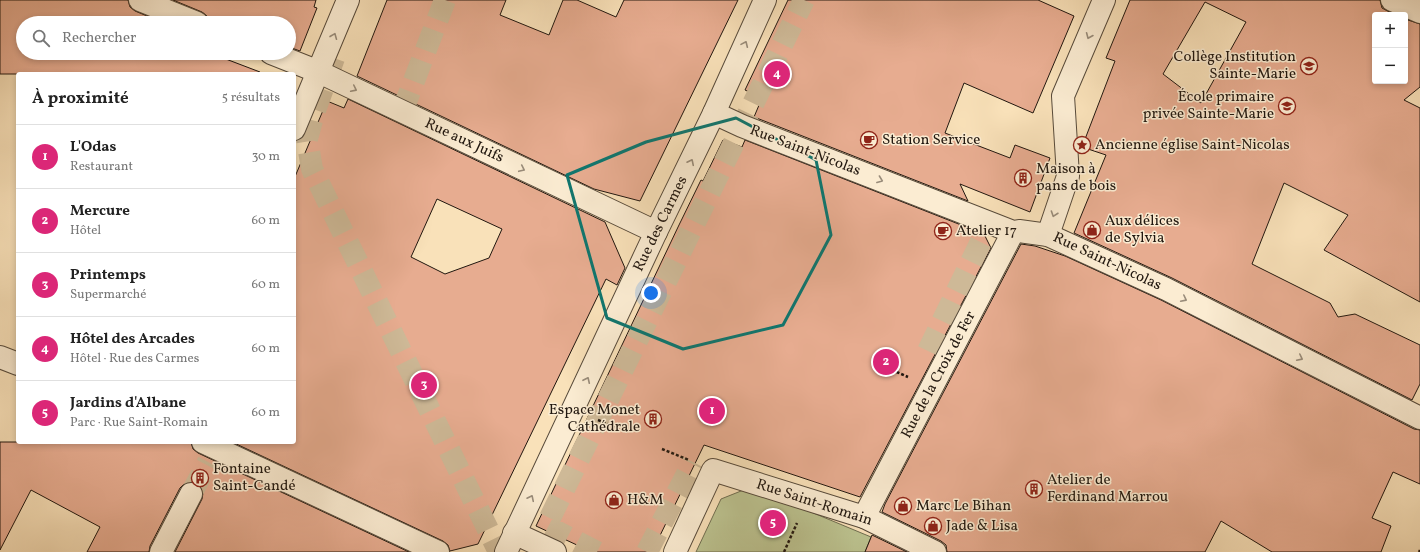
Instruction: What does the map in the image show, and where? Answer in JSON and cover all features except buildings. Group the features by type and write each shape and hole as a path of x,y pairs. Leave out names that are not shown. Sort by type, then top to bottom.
{"street":[{"path":"140,0 180,16"},
{"path":"296,124 348,0"},
{"name":"Rue des Carmes","path":"510,542 656,232 714,113 765,0"},
{"path":"1048,235 1068,176 1063,96 1104,0"},
{"path":"1392,0 1420,12"},
{"name":"Rue aux Juifs","path":"289,60 319,72 656,232"},
{"name":"Rue Saint-Nicolas","path":"714,113 742,126 1013,232 1019,231 1048,235 1166,290 1418,414"},
{"name":"Rue de la Croix de Fer","path":"864,517 1013,232"},
{"path":"0,356 16,363"},
{"path":"209,451 438,552"},
{"name":"Rue Saint-Romain","path":"675,552 713,470 864,517 935,552"},
{"path":"161,552 191,494"},
{"path":"510,542 555,552"}],"path":[{"path":"892,370 912,378"},
{"path":"662,449 693,462"}],"highlighted area":[{"path":"736,118 816,160 831,235 783,325 683,349 607,318 567,175 646,142"}],"green space":[{"path":"751,487 871,537 865,552 696,552 721,499"}],"tunnel":[{"path":"402,112 445,0"},
{"path":"597,552 546,526 804,0"},
{"path":"334,58 314,113 307,139 312,169 499,552"},
{"path":"928,351 990,223"},
{"path":"191,494 208,462"},
{"path":"647,552 693,462"}],"place":[{"name":"Collège Institution Sainte-Marie","path":"1309,66"},
{"name":"Hôtel des Arcades","path":"777,74"},
{"name":"École primaire privée Sainte-Marie","path":"1287,106"},
{"name":"Station Service","path":"869,140"},
{"name":"Ancienne église Saint-Nicolas","path":"1082,145"},
{"name":"Maison à pans de bois","path":"1023,178"},
{"name":"Aux délices de Sylvia","path":"1092,230"},
{"name":"Atelier 17","path":"943,231"},
{"name":"Mercure","path":"886,362"},
{"name":"Printemps","path":"424,385"},
{"name":"L'Odas","path":"712,411"},
{"name":"Espace Monet Cathédrale","path":"653,419"},
{"name":"Fontaine Saint-Candé","path":"200,478"},
{"name":"Atelier de Ferdinand Marrou","path":"1034,489"},
{"name":"H&M","path":"614,500"},
{"name":"Marc Le Bihan","path":"903,506"},
{"name":"Jardins d'Albane","path":"773,523"},
{"name":"Jade & Lisa","path":"933,526"}]}
